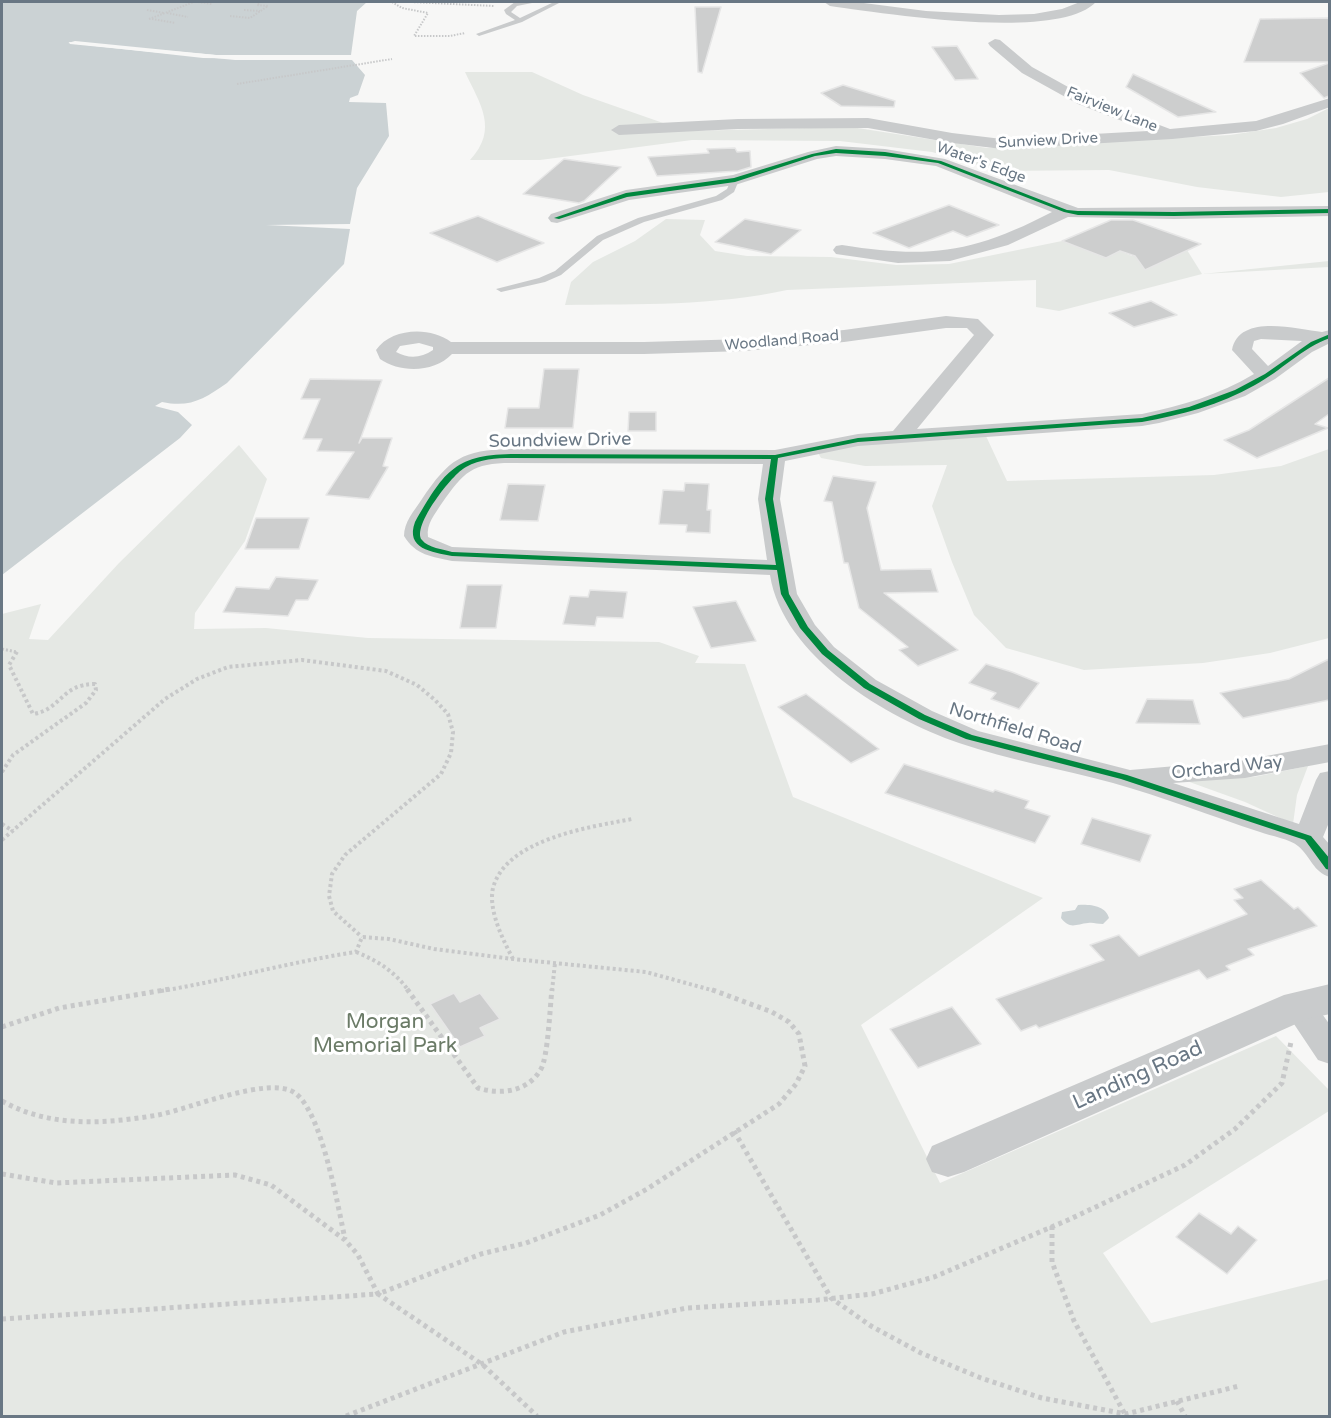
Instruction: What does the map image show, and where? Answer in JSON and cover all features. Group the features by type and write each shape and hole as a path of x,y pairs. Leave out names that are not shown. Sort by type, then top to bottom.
{"street":[{"path":"830,2 959,16 1000,18 1041,17 1065,13 1090,2"},
{"name":"Fairview Lane","path":"994,43 1027,70 1083,101 1172,134"},
{"name":"Sunview Drive","path":"619,130 674,129 749,123 868,123 989,144 1172,134 1256,126 1278,122 1329,102"},
{"name":"Water's Edge","path":"557,218 626,195 735,180 814,155 836,151 885,153 939,162 1066,211 1092,214 1174,214 1329,211"},
{"path":"842,250 891,258 945,256 1022,235 1066,211"},
{"name":"Woodland Road","path":"444,348 717,346 817,340 937,324 965,322 978,327 984,335 900,436"},
{"path":"1268,375 1255,366 1242,350 1244,340 1248,336 1266,333 1326,337"},
{"path":"900,436 1142,420 1180,413 1225,399 1268,375 1326,337"},
{"name":"Soundview Drive","path":"779,568 452,554 425,547 415,537 414,531 418,521 452,473 464,464 485,458 518,456 775,457 835,443 900,436"},
{"name":"Northfield Road","path":"775,457 769,499 785,594 804,628 825,652 867,686 922,717 969,736 1124,777 1308,838"},
{"name":"Orchard Way","path":"1124,777 1245,769 1329,753"},
{"path":"1329,780 1308,838 1329,867"},
{"path":"1314,1003 1329,1051"},
{"name":"Landing Road","path":"948,1159 1314,1003"}],"lane":[{"path":"520,21 508,13 510,7 534,2"},
{"path":"481,33 520,21 558,2"},
{"path":"501,289 550,277 600,238 641,220 719,198 729,193 735,180"}],"path":[{"path":"176,23 150,19 194,2"},
{"path":"198,2 212,4"},
{"path":"257,5 261,2"},
{"path":"392,2 402,8 428,13 414,36 450,36 476,30 481,33"},
{"path":"411,2 510,7"},
{"path":"230,16 250,18 268,6 251,5"},
{"path":"147,10 188,17"},
{"path":"244,10 260,11"},
{"path":"237,84 392,59"},
{"path":"2,649 18,650 9,665 33,714 45,712 74,686 95,684 97,688 96,693 86,703 13,755 2,772"},
{"path":"2,840 165,699 197,679 228,667 302,660 386,671 417,685 448,714 453,732 451,753 441,774 345,855 332,874 329,896 333,911 362,937 389,939 434,949 513,959 646,972 713,990 772,1012 789,1022 800,1034 805,1066 796,1084 779,1104 647,1189 600,1215 526,1243 481,1254 378,1294 2,1318"},
{"path":"513,959 496,915 493,889 502,870 519,854 545,841 586,828 632,819"},
{"path":"2,824 13,831"},
{"path":"356,952 362,937"},
{"path":"2,1027 59,1008 225,980 304,960 356,952 378,961 398,976 478,1088 489,1093 514,1091 536,1077 542,1067 555,963"},
{"path":"346,1416 564,1332 687,1308 872,1294 934,1277 1185,1165 1235,1130 1282,1083 1314,1003"},
{"path":"2,1101 14,1110 40,1118 91,1122 154,1117 263,1087 295,1093 303,1101 316,1128 329,1164 345,1240"},
{"path":"734,1131 831,1298 871,1326 921,1353 981,1378 1042,1398 1126,1416 1239,1386"},
{"path":"2,1174 56,1183 235,1175 271,1185 345,1240 358,1255 378,1294 483,1365 537,1416"},
{"path":"1052,1226 1052,1262 1074,1321 1126,1416"},
{"path":"1177,1401 1185,1416"}],"green space":[{"path":"465,72 532,72 583,95 686,131 851,127 987,148 1230,135 1276,128 1307,119 1329,108 1329,192 1281,197 1197,187 1109,170 999,171 932,152 840,141 692,140 540,160 470,160 484,138 485,127 481,106"},
{"path":"666,219 705,220 700,235 715,251 747,256 831,257 896,265 949,264 1062,241 1106,258 1120,251 1132,256 1146,249 1171,258 1187,250 1202,274 1059,311 1036,307 1036,280 787,290 704,302 565,305 571,282 593,262 635,241"},
{"path":"1329,261 1329,267 1202,274"},
{"path":"986,436 1007,481 1214,475 1281,466 1329,449 1329,638 1270,653 1203,663 1084,670 1006,648 974,615 932,506 947,465 865,466 821,458 817,451 839,446"},
{"name":"Morgan Memorial Park","path":"239,445 267,479 245,541 195,613 194,629 266,628 368,638 659,642 699,656 695,663 745,664 793,797 1043,898 861,1025 940,1183 1276,1036 1329,1090 1329,1111 1103,1253 1151,1323 1329,1279 1329,1416 2,1416 2,614 41,604 29,639 48,640 119,563"},
{"path":"1308,766 1297,795 1293,824 1245,802 1184,780 1254,777"}],"shaded area":[{"path":"2,2 367,2 357,11 351,55 216,55 69,42 70,44 235,60 352,60 365,75 358,95 350,98 349,102 386,103 389,136 357,188 350,224 266,225 350,229 344,264 227,383 196,401 181,404 162,402 155,406 178,412 192,425 180,438 2,575"},
{"path":"1078,905 1101,908 1109,918 1103,924 1073,925 1064,922 1061,918 1062,912 1075,910"}],"pier":[{"path":"75,41 216,55 354,55 356,60 203,58 68,43"}],"building":[{"path":"695,7 721,7 702,73 698,72"},
{"path":"1329,18 1329,62 1244,62 1260,19"},
{"path":"957,46 978,79 955,80 932,47"},
{"path":"1329,63 1329,96 1324,98 1300,73"},
{"path":"1133,74 1216,112 1178,117 1126,87"},
{"path":"843,85 895,101 894,107 841,106 821,93"},
{"path":"735,148 737,152 750,151 751,167 738,171 657,176 648,157 709,153 707,149"},
{"path":"564,159 621,167 579,203 523,194"},
{"path":"949,205 999,225 967,237 953,231 909,248 873,233"},
{"path":"478,216 544,243 497,262 430,233"},
{"path":"745,219 801,230 771,254 715,242"},
{"path":"1111,220 1133,220 1201,244 1145,270 1135,256 1120,251 1106,258 1062,241"},
{"path":"1151,301 1177,315 1134,327 1109,313"},
{"path":"544,369 579,369 573,428 505,428 508,408 539,408"},
{"path":"1329,378 1329,414 1315,424 1328,428 1257,458 1224,440 1249,430"},
{"path":"310,379 382,380 359,443 362,438 392,438 383,466 388,467 369,499 326,495 354,452 317,451 322,439 303,439 320,399 301,399"},
{"path":"629,412 656,412 656,431 628,431"},
{"path":"833,476 876,482 867,508 881,570 931,569 938,592 884,593 958,650 918,666 899,650 908,647 859,608 848,563 844,563 832,502 824,501"},
{"path":"685,483 709,484 707,510 711,510 710,533 686,532 687,525 659,524 663,490 684,491"},
{"path":"508,484 545,485 538,521 500,520"},
{"path":"256,518 309,518 299,549 245,549"},
{"path":"276,577 318,580 308,600 296,600 288,616 223,612 236,587 269,589"},
{"path":"467,585 502,585 496,628 460,628"},
{"path":"590,590 627,592 623,618 597,617 595,626 563,624 570,596 588,597"},
{"path":"736,601 756,641 711,648 693,607"},
{"path":"1329,659 1329,700 1243,718 1220,693 1289,679"},
{"path":"986,664 1039,683 1019,709 991,699 996,693 969,683"},
{"path":"806,694 879,749 851,763 778,707"},
{"path":"1147,699 1193,700 1200,724 1136,723"},
{"path":"904,764 1029,801 1025,808 1050,816 1035,843 885,793"},
{"path":"1092,818 1151,835 1140,862 1081,844"},
{"path":"1261,880 1294,909 1298,907 1317,926 1248,949 1254,955 1226,966 1230,970 1207,979 1199,970 1039,1028 1036,1025 1021,1031 996,999 1104,960 1090,945 1119,935 1139,956 1247,914 1234,900 1243,898 1234,889"},
{"path":"454,993 460,1002 480,993 500,1019 480,1028 485,1036 460,1047 430,1004"},
{"path":"952,1007 981,1044 918,1068 890,1029"},
{"path":"1199,1213 1231,1234 1238,1226 1257,1240 1227,1274 1176,1237"}],"cycle path":[{"path":"557,218 626,195 735,180 814,155 836,151 885,154 939,162 1066,211 1078,213 1330,211"},
{"path":"779,568 452,554 426,547 419,542 416,530 449,476 463,465 483,458 497,456 775,457 858,440 1142,420 1191,409 1222,398 1252,384 1313,343 1330,336"},
{"path":"775,457 769,499 785,594 804,628 825,652 867,686 922,717 969,737 1124,777 1308,838 1330,867"}]}
